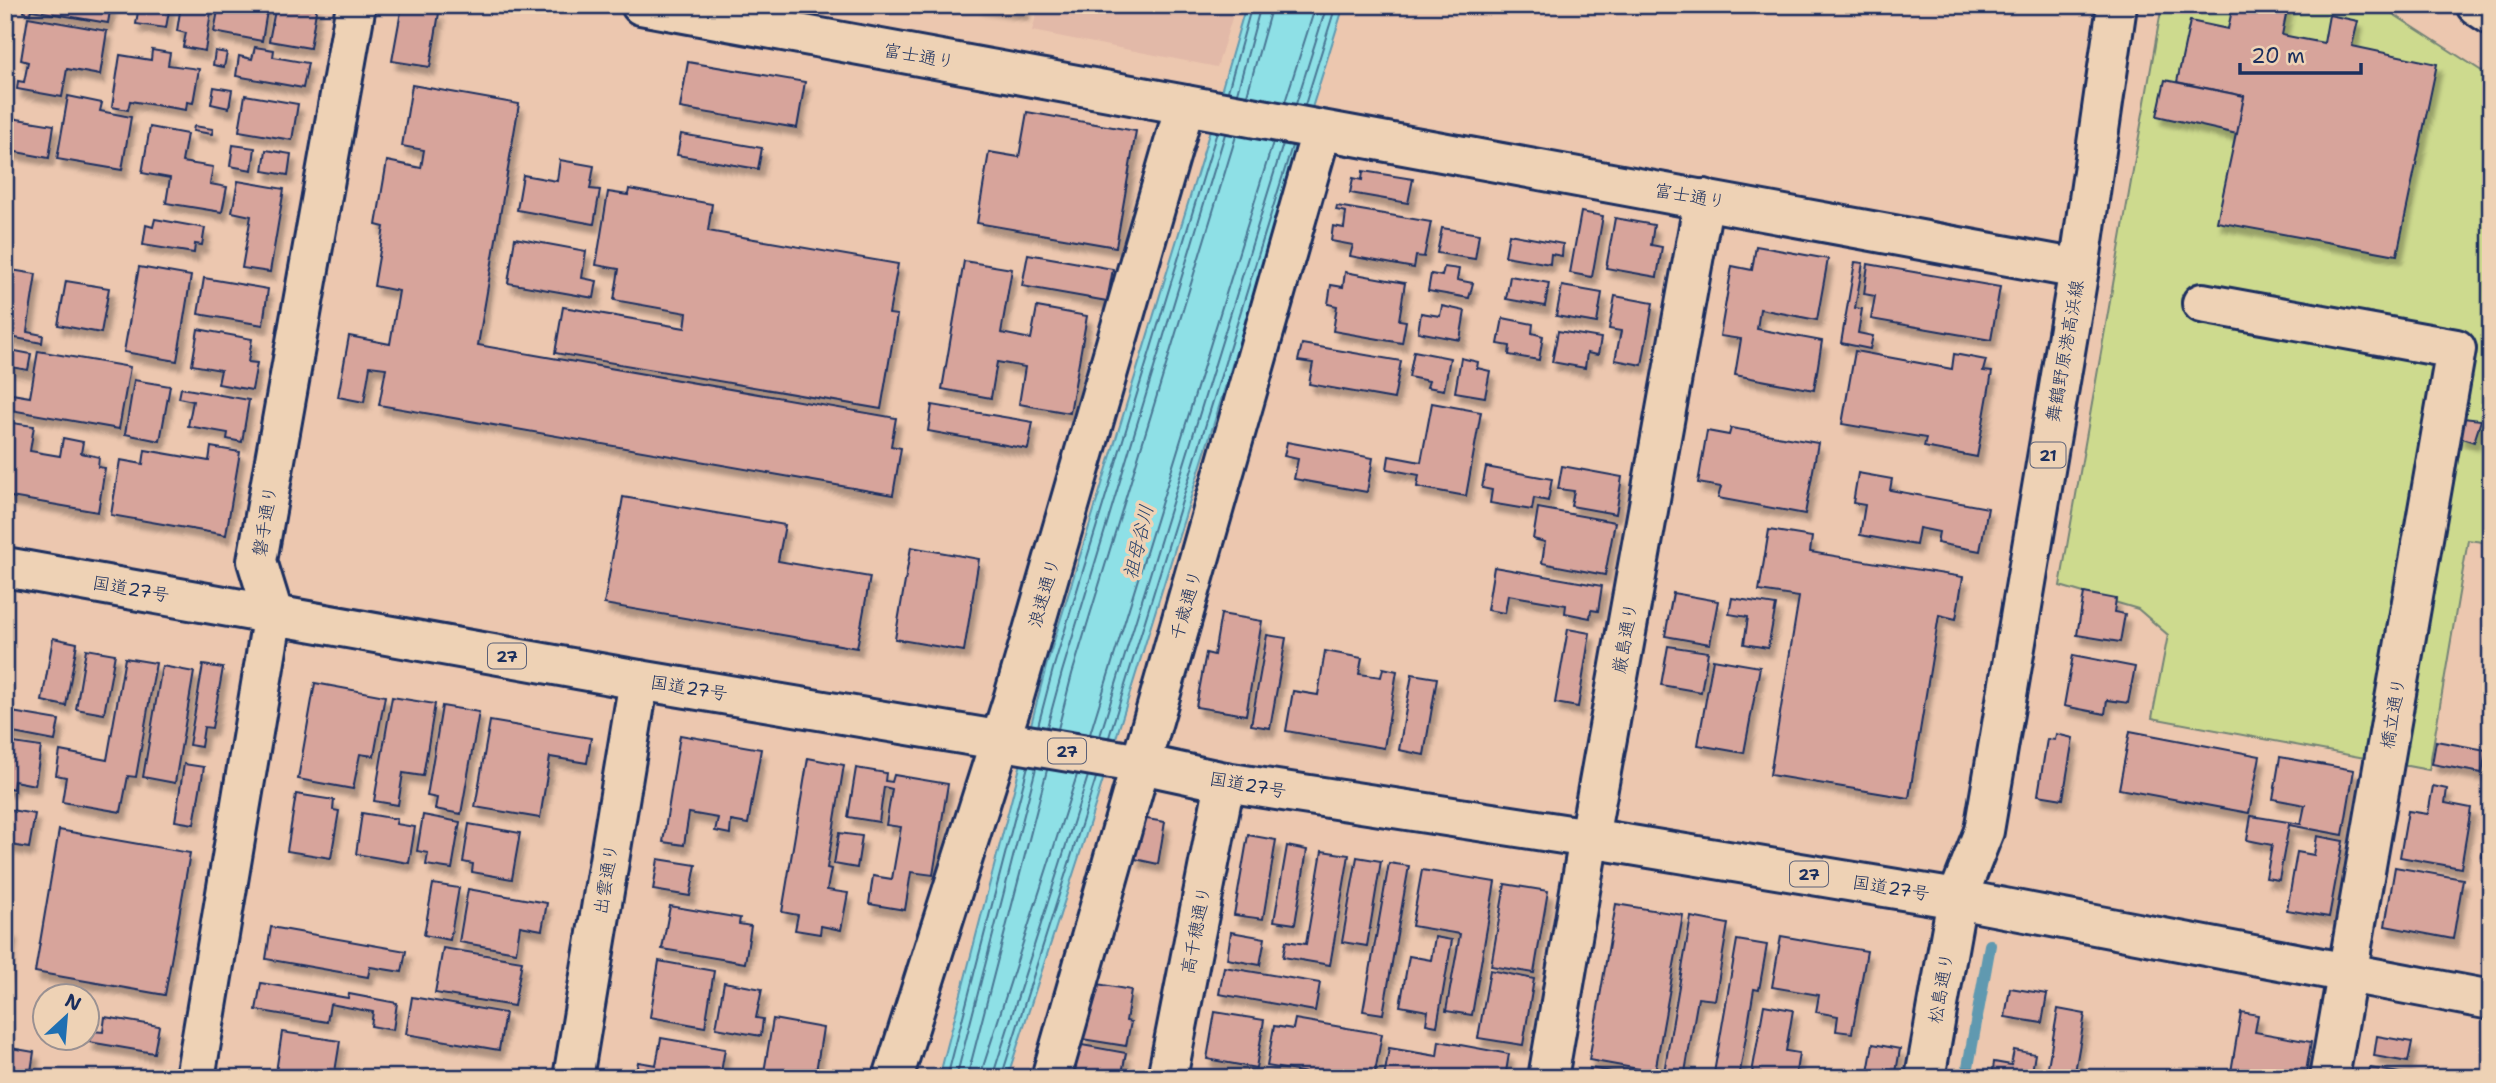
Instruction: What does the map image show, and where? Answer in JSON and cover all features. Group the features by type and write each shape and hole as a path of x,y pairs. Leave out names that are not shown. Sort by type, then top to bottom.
{"main road":[{"name":"磐手通り","path":"195,1078 273,614 257,561 356,5"},
{"name":"富士通り","path":"641,5 2079,269"},
{"name":"舞鶴野原港高浜線","path":"1958,899 1984,831 2079,269 2117,5"},
{"path":"2476,5 2491,15"},
{"name":"浪速通り","path":"893,1078 1005,741 1191,106"},
{"name":"千歳通り","path":"1051,1078 1132,763 1311,129"},
{"name":"厳島通り","path":"1548,1078 1704,199"},
{"name":"橋立通り","path":"2202,303 2456,349 2329,1078"},
{"name":"国道27号","path":"5,567 639,680 1132,763 1225,782 1958,899 2347,975 2491,1000"},
{"name":"出雲通り","path":"573,1078 639,680"},
{"name":"高千穂通り","path":"1167,1078 1225,782"},
{"name":"松島通り","path":"1925,1078 1958,899"}],"shaded area":[{"path":"1039,5 1236,5 1217,67 1032,31"}],"green space":[{"path":"2162,5 2379,5 2491,77 2491,543 2468,540 2429,770 2152,718 2168,635 2138,609 2060,586"}],"water":[{"name":"祖母谷川","path":"1246,5 1344,5 1083,844 1007,1078 939,1078 1046,667"}],"building":[{"path":"25,5 111,5 108,23 31,10 30,14 24,12"},
{"path":"139,5 170,5 166,28 136,24"},
{"path":"181,5 212,5 205,51 183,47 186,33 177,31"},
{"path":"219,5 268,5 262,41 214,32"},
{"path":"276,5 317,5 310,48 269,41"},
{"path":"977,5 1025,5 1024,12"},
{"path":"2233,5 2288,5 2282,35 2324,43 2329,15 2358,21 2352,46 2437,64 2397,255 2217,222 2244,96 2177,82 2190,21 2228,29"},
{"path":"402,6 439,13 430,67 392,61"},
{"path":"28,17 107,31 100,75 67,69 62,97 17,89 18,81 24,82 28,62 21,60"},
{"path":"255,47 274,50 273,57 308,63 303,88 236,76 239,56 252,59"},
{"path":"152,50 170,53 168,65 199,69 193,103 187,102 186,110 130,101 128,110 112,107 120,55 151,60"},
{"path":"215,51 227,53 224,67 213,65"},
{"path":"688,62 805,82 797,128 680,108"},
{"path":"2165,80 2244,96 2237,134 2157,116"},
{"path":"412,85 519,104 478,345 896,418 891,446 901,448 893,495 379,405 386,368 370,366 364,402 338,397 349,336 390,344 399,291 374,286 384,227 376,225 387,161 421,168 424,150 402,146"},
{"path":"214,87 232,90 229,108 211,104"},
{"path":"245,95 298,104 292,140 239,131"},
{"path":"68,96 102,103 100,111 131,117 122,170 57,159"},
{"path":"1027,112 1136,131 1116,247 977,223 989,152 1019,157"},
{"path":"5,117 54,125 49,158 5,150"},
{"path":"194,126 213,129 212,134 193,131"},
{"path":"150,127 187,134 182,162 213,167 210,184 227,187 222,212 166,203 170,178 142,173"},
{"path":"681,134 762,148 758,169 677,155"},
{"path":"233,145 255,148 252,170 230,166"},
{"path":"266,150 291,154 288,175 263,171"},
{"path":"560,160 594,166 590,189 600,190 594,224 517,210 523,175 557,181"},
{"path":"1363,171 1413,179 1408,203 1350,193 1353,178 1362,180"},
{"path":"238,181 284,189 270,272 242,268 251,216 232,212"},
{"path":"629,189 712,204 708,231 898,264 889,314 897,315 881,409 555,353 563,307 685,328 687,313 614,300 619,269 596,265 608,192 628,195"},
{"path":"1337,206 1431,222 1424,257 1416,256 1414,268 1350,256 1353,245 1331,241 1333,226 1344,228 1346,212 1336,210"},
{"path":"1581,212 1603,216 1592,277 1570,273"},
{"path":"1615,218 1654,225 1651,245 1662,247 1657,277 1606,268"},
{"path":"155,219 205,228 202,245 195,244 194,253 143,245 146,225 153,227"},
{"path":"1442,228 1479,234 1475,259 1437,253"},
{"path":"1509,234 1563,244 1562,256 1551,254 1550,264 1505,256"},
{"path":"515,238 586,251 582,278 597,281 594,298 508,283"},
{"path":"1756,246 1828,259 1817,320 1760,309 1757,329 1822,341 1814,390 1735,375 1741,339 1720,336 1732,266 1752,270"},
{"path":"1028,254 1113,269 1107,301 1022,286"},
{"path":"964,261 1012,269 1001,333 1031,339 1037,307 1087,316 1070,413 1019,404 1025,367 997,362 991,398 942,389"},
{"path":"1855,262 1863,263 1855,308 1862,309 1858,333 1873,336 1870,349 1841,343"},
{"path":"1868,264 2000,287 1991,340 1871,319 1875,296 1864,294"},
{"path":"139,267 191,276 177,361 124,352"},
{"path":"1444,267 1459,269 1457,280 1473,283 1469,298 1428,291 1431,274 1442,276"},
{"path":"5,269 36,274 27,332 43,335 42,343 5,336"},
{"path":"1345,272 1405,283 1399,320 1406,321 1402,343 1333,331 1337,306 1328,304 1331,285 1343,287"},
{"path":"1510,276 1549,283 1545,306 1506,299"},
{"path":"204,278 268,289 263,325 198,314"},
{"path":"66,281 109,288 101,333 58,325"},
{"path":"1562,286 1602,293 1597,323 1556,316"},
{"path":"1615,296 1653,303 1642,365 1615,360 1621,331 1609,329"},
{"path":"1442,306 1465,311 1460,340 1418,332 1421,313 1440,316"},
{"path":"1503,318 1533,324 1532,333 1543,336 1539,360 1509,355 1510,346 1498,344"},
{"path":"198,329 252,339 248,362 257,363 252,390 218,384 221,370 192,365"},
{"path":"1558,331 1601,338 1598,355 1587,353 1585,368 1552,362"},
{"path":"1302,344 1401,361 1394,399 1309,384 1313,363 1298,361"},
{"path":"5,349 31,354 28,370 5,366"},
{"path":"38,351 130,367 119,429 5,409 6,393 30,397"},
{"path":"1414,351 1450,358 1444,390 1427,387 1429,381 1409,377"},
{"path":"1855,351 1952,369 1954,354 1986,360 1983,371 1992,372 1977,457 1924,447 1926,438 1842,424"},
{"path":"1461,358 1478,362 1477,368 1490,371 1485,397 1455,392"},
{"path":"134,380 170,386 160,441 125,434"},
{"path":"181,388 249,400 242,442 227,439 228,433 188,426 193,401 179,398"},
{"path":"1432,403 1481,412 1466,496 1417,487 1419,475 1387,469 1389,456 1421,462"},
{"path":"932,405 1033,422 1028,449 928,431"},
{"path":"2463,418 2481,420 2474,442 2459,437"},
{"path":"5,422 34,426 30,451 60,456 63,438 83,442 81,453 99,457 98,467 105,468 98,512 5,496"},
{"path":"1731,428 1818,443 1805,514 1718,498 1721,487 1698,483 1707,431 1729,435"},
{"path":"1287,442 1373,458 1367,492 1294,479 1298,459 1284,456"},
{"path":"211,447 240,452 226,535 111,515 120,460 143,464 145,450 209,461"},
{"path":"1562,466 1622,477 1616,514 1571,506 1574,491 1558,489"},
{"path":"1486,467 1552,479 1548,501 1534,498 1532,510 1490,503 1492,490 1482,488"},
{"path":"1858,473 1892,479 1890,490 1988,508 1980,551 1937,543 1939,532 1919,528 1916,545 1860,535 1865,505 1853,503"},
{"path":"623,497 785,525 778,561 870,577 857,648 604,604"},
{"path":"1538,508 1615,522 1605,575 1542,563 1545,542 1533,539"},
{"path":"1769,530 1812,537 1810,552 1963,577 1956,619 1939,615 1909,798 1770,775 1799,597 1759,591"},
{"path":"911,547 979,559 964,651 895,639"},
{"path":"1494,567 1602,586 1598,611 1591,610 1590,618 1565,613 1566,605 1508,595 1505,613 1487,610"},
{"path":"1673,593 1718,601 1710,644 1665,636"},
{"path":"2084,593 2116,599 2114,612 2125,614 2120,642 2077,635"},
{"path":"1732,598 1776,605 1768,648 1744,644 1748,617 1729,614"},
{"path":"1221,614 1262,621 1246,715 1196,707 1206,653 1214,655"},
{"path":"1568,629 1590,633 1578,707 1555,703"},
{"path":"1267,635 1286,638 1270,728 1251,725"},
{"path":"53,638 77,643 66,706 42,701"},
{"path":"1668,646 1708,652 1701,692 1661,685"},
{"path":"86,649 115,654 104,714 76,709"},
{"path":"1325,651 1362,658 1359,674 1381,677 1383,668 1397,671 1384,748 1286,731 1293,691 1318,695"},
{"path":"2073,655 2135,667 2128,703 2107,700 2105,714 2064,706"},
{"path":"125,658 156,663 136,777 128,776 121,812 62,802 66,777 56,775 60,751 107,760"},
{"path":"1713,659 1760,667 1744,753 1698,745"},
{"path":"203,665 223,668 212,728 204,727 201,747 189,745"},
{"path":"162,666 194,672 175,783 143,777"},
{"path":"1412,674 1437,678 1424,755 1399,750"},
{"path":"315,683 385,696 374,756 360,754 353,789 298,779"},
{"path":"392,697 435,704 423,776 403,773 398,805 374,801"},
{"path":"442,706 479,712 461,814 435,809 437,798 427,796"},
{"path":"12,712 59,720 55,741 8,732"},
{"path":"490,721 591,738 587,763 550,757 540,818 475,807"},
{"path":"2130,731 2260,756 2249,813 2119,789"},
{"path":"2056,734 2073,738 2063,799 2038,795 2047,739 2055,740"},
{"path":"680,735 761,749 748,824 731,821 730,834 715,831 718,818 689,813 684,845 663,842"},
{"path":"2436,741 2486,750 2482,773 2432,764"},
{"path":"7,742 41,747 35,785 14,781 13,789 5,787"},
{"path":"2280,757 2354,770 2343,835 2289,825 2279,880 2266,878 2272,845 2247,840 2251,816 2301,824 2305,805 2273,799"},
{"path":"808,758 844,765 827,868 831,869 827,890 848,893 841,930 821,926 820,934 795,930 798,915 782,912"},
{"path":"184,764 204,767 194,824 175,821"},
{"path":"856,768 886,773 885,781 892,782 894,775 948,784 933,875 911,872 905,910 869,904 873,876 892,879 901,827 886,825 892,789 884,787 879,822 848,817"},
{"path":"2433,786 2447,789 2445,803 2471,808 2461,868 2400,857 2408,811 2428,814"},
{"path":"296,794 334,800 333,810 339,811 331,858 287,851"},
{"path":"5,809 35,814 29,848 5,844"},
{"path":"2491,810 2491,859 2482,857"},
{"path":"362,813 397,819 396,824 415,827 409,863 356,854"},
{"path":"423,815 460,822 452,869 426,865 428,853 417,851"},
{"path":"1141,818 1165,822 1158,864 1135,859"},
{"path":"469,824 520,833 512,879 472,872 473,864 463,862"},
{"path":"59,830 190,853 165,995 35,972"},
{"path":"839,833 862,836 857,868 834,864"},
{"path":"1248,835 1276,840 1263,919 1234,915"},
{"path":"2317,836 2343,841 2329,917 2287,910 2297,852 2314,855"},
{"path":"1287,846 1307,850 1295,924 1274,921"},
{"path":"1322,851 1349,855 1330,965 1283,957 1286,941 1306,944"},
{"path":"1357,857 1381,861 1367,946 1342,942"},
{"path":"658,859 696,865 690,896 653,890"},
{"path":"1389,863 1409,866 1383,1014 1363,1011"},
{"path":"2395,867 2463,879 2453,939 2385,926"},
{"path":"1422,870 1495,882 1472,1015 1446,1011 1460,934 1412,926"},
{"path":"433,884 459,888 450,940 424,935"},
{"path":"1505,884 1548,891 1534,973 1491,966"},
{"path":"468,889 547,903 542,930 520,926 516,952 459,942"},
{"path":"1616,904 1683,915 1655,1072 1589,1060"},
{"path":"670,906 740,918 739,924 751,926 745,963 662,949"},
{"path":"1691,917 1728,924 1715,1000 1698,998 1684,1078 1663,1078"},
{"path":"271,927 406,951 402,972 370,967 368,977 266,959"},
{"path":"5,931 12,932 5,976"},
{"path":"1231,932 1265,938 1260,965 1227,959"},
{"path":"1781,936 1867,951 1852,1033 1836,1031 1838,1016 1816,1012 1819,995 1772,987"},
{"path":"1435,937 1452,940 1437,1026 1426,1024 1428,1011 1400,1006 1409,956 1431,960"},
{"path":"1737,940 1767,945 1759,990 1754,989 1739,1078 1724,1078 1725,1075 1714,1073"},
{"path":"443,948 522,961 514,1006 435,993"},
{"path":"659,961 714,971 705,1027 650,1017"},
{"path":"1224,967 1320,983 1315,1011 1219,994"},
{"path":"1490,970 1534,979 1523,1045 1478,1038"},
{"path":"724,982 762,989 756,1018 763,1019 761,1036 716,1028"},
{"path":"261,983 348,998 349,994 397,1003 393,1030 371,1026 373,1012 330,1004 327,1022 256,1010"},
{"path":"1092,983 1131,990 1126,1021 1131,1022 1126,1046 1082,1039"},
{"path":"2010,988 2047,994 2042,1023 2005,1017"},
{"path":"412,997 505,1013 499,1050 406,1034"},
{"path":"1764,1005 1793,1010 1786,1051 1799,1053 1795,1078 1752,1073"},
{"path":"2058,1009 2085,1014 2074,1078 2046,1078"},
{"path":"1215,1012 1264,1020 1256,1068 1207,1059"},
{"path":"2241,1012 2258,1015 2255,1032 2311,1042 2305,1078 2230,1078"},
{"path":"105,1017 159,1026 154,1053 102,1044"},
{"path":"773,1019 823,1028 815,1078 763,1078"},
{"path":"1295,1019 1382,1034 1374,1078 1336,1078 1267,1066 1274,1026 1293,1029"},
{"path":"282,1032 340,1041 334,1078 311,1078 276,1072"},
{"path":"2377,1036 2412,1042 2408,1062 2374,1056"},
{"path":"661,1038 725,1049 720,1078 635,1078 638,1062 656,1065"},
{"path":"1439,1041 1509,1054 1505,1078 1384,1078 1389,1048 1437,1056"},
{"path":"1071,1043 1126,1053 1121,1078 1066,1076"},
{"path":"1873,1044 1900,1049 1895,1078 1867,1078"},
{"path":"5,1047 34,1052 30,1078 5,1078"},
{"path":"2014,1050 2035,1054 2031,1078 1992,1078 1994,1062 2011,1065"},
{"path":"1590,1068 1645,1078 1589,1078"},
{"path":"2370,1068 2406,1074 2405,1078 2368,1078"},
{"path":"1207,1071 1244,1078 1206,1078"}],"waterway":[{"path":"1966,1078 1990,945"}]}
